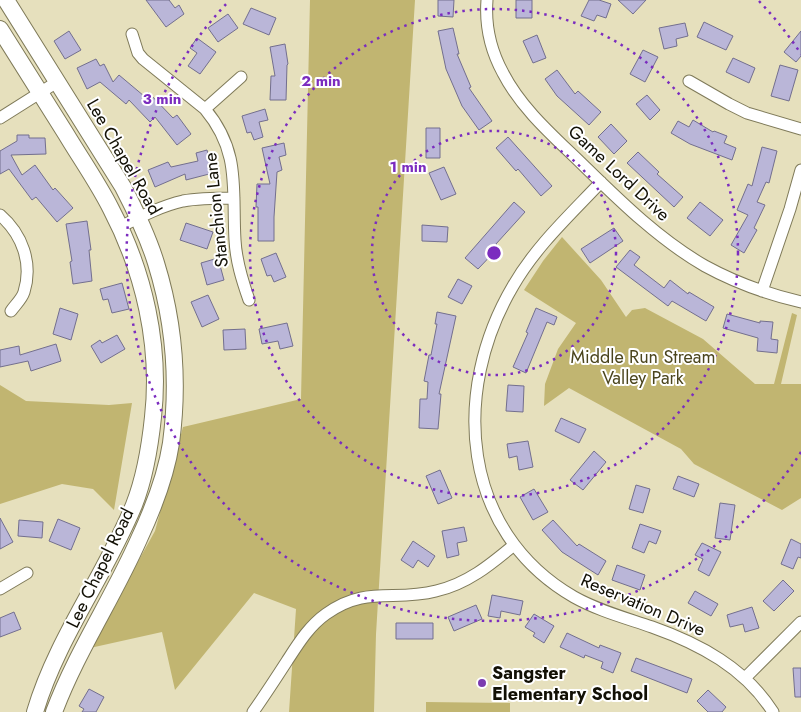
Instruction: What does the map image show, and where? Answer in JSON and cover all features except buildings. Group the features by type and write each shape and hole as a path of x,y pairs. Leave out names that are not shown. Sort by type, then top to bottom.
{"main road":[{"name":"Lee Chapel Road","path":"6,0 123,187 139,218 156,263 169,318 173,352 174,385 170,444 158,494 140,539 122,576 79,653 54,712"},
{"name":"Lee Chapel Road","path":"0,29 101,190 120,227 140,277 152,336 155,382 152,430 143,478 135,503 104,568 62,644 35,712"},
{"path":"62,644 79,653"}],"street":[{"name":"Game Lord Drive","path":"487,0 490,41 497,62 510,85 541,124 601,182 645,223 680,250 727,277 762,291 801,302"},
{"name":"Stanchion Lane","path":"132,34 138,53 144,60 205,109 222,134 230,152 233,173 237,258 249,300"},
{"path":"205,109 240,77"},
{"path":"689,80 747,113 801,129"},
{"path":"0,118 56,82"},
{"path":"762,291 801,170"},
{"name":"Reservation Drive","path":"601,182 548,238 524,268 496,319 477,381 474,421 480,475 492,508 514,545 532,566 574,597 601,610 652,627 701,647 721,659 745,678 773,712"},
{"path":"120,227 181,202 199,199 234,198"},
{"path":"0,215 12,227 19,238 26,258 27,276 24,293 11,311"},
{"path":"254,712 314,623 335,608 346,602 369,595 420,594 453,586 476,575 514,545"},
{"path":"0,589 27,573"},
{"path":"745,678 801,622"}],"green space":[{"path":"310,0 415,0 376,634 374,712 289,712 296,609 254,593 175,690 162,632 90,648 155,531 183,427 301,399"},
{"name":"Middle Run Stream Valley Park","path":"562,237 601,280 626,317 632,310 645,308 703,339 755,384 774,384 792,313 797,315 781,384 801,384 801,498 782,510 694,464 681,449 569,388 544,406 545,384 558,349 576,323 524,290"},
{"path":"0,385 26,401 109,405 132,403 114,510 93,489 62,484 0,504"},
{"path":"426,702 510,703 510,712 426,712"}],"place":[{"name":"Sangster Elementary School","path":"482,683"}]}
